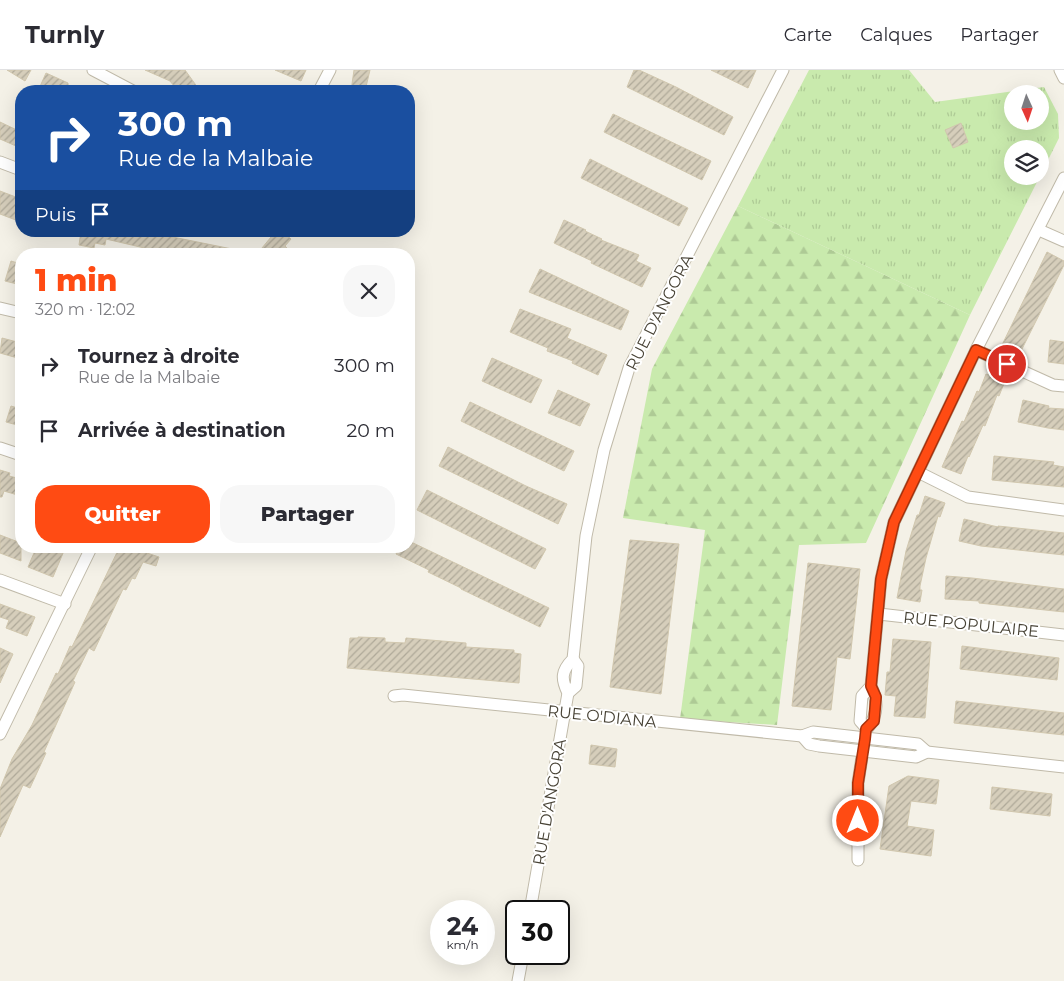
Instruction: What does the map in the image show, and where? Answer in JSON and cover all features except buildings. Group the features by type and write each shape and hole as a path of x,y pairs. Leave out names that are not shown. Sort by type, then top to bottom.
{"street":[{"path":"93,70 122,85"},
{"path":"322,85 330,70"},
{"name":"RUE D'ANGORA","path":"532,900 568,693 563,682 564,667 573,659 586,536 604,450 629,368 783,70"},
{"path":"1060,70 1064,78"},
{"path":"0,162 15,168"},
{"path":"858,860 858,783 866,734 860,721 862,696 871,686 881,579 894,522 976,350 1064,178"},
{"path":"1039,230 1064,241"},
{"path":"0,308 15,312"},
{"path":"976,350 1053,385 1064,386"},
{"path":"0,448 15,453"},
{"path":"918,472 968,497 1064,510"},
{"path":"0,734 89,553"},
{"path":"0,580 65,604"},
{"name":"RUE POPULAIRE","path":"879,614 1064,635"},
{"name":"RUE O'DIANA","path":"399,695 802,736 813,732 866,734 918,744 927,752"},
{"name":"RUE O'DIANA","path":"802,736 809,744 863,752 916,757 927,752 1064,767"},
{"path":"518,981 521,965"}],"green space":[{"path":"809,70 909,70 935,102 1004,93 1004,130 1049,130 1049,97 1058,114 1059,138 1049,158 1049,140 1004,140 1004,185 1035,185 970,315 738,206"},
{"path":"738,206 970,315 866,543 799,545 777,725 680,719 705,530 623,518 652,369"}],"route":[{"path":"858,821 858,783 866,729 874,721 876,697 871,686 881,579 894,522 976,350 1007,364"}]}
